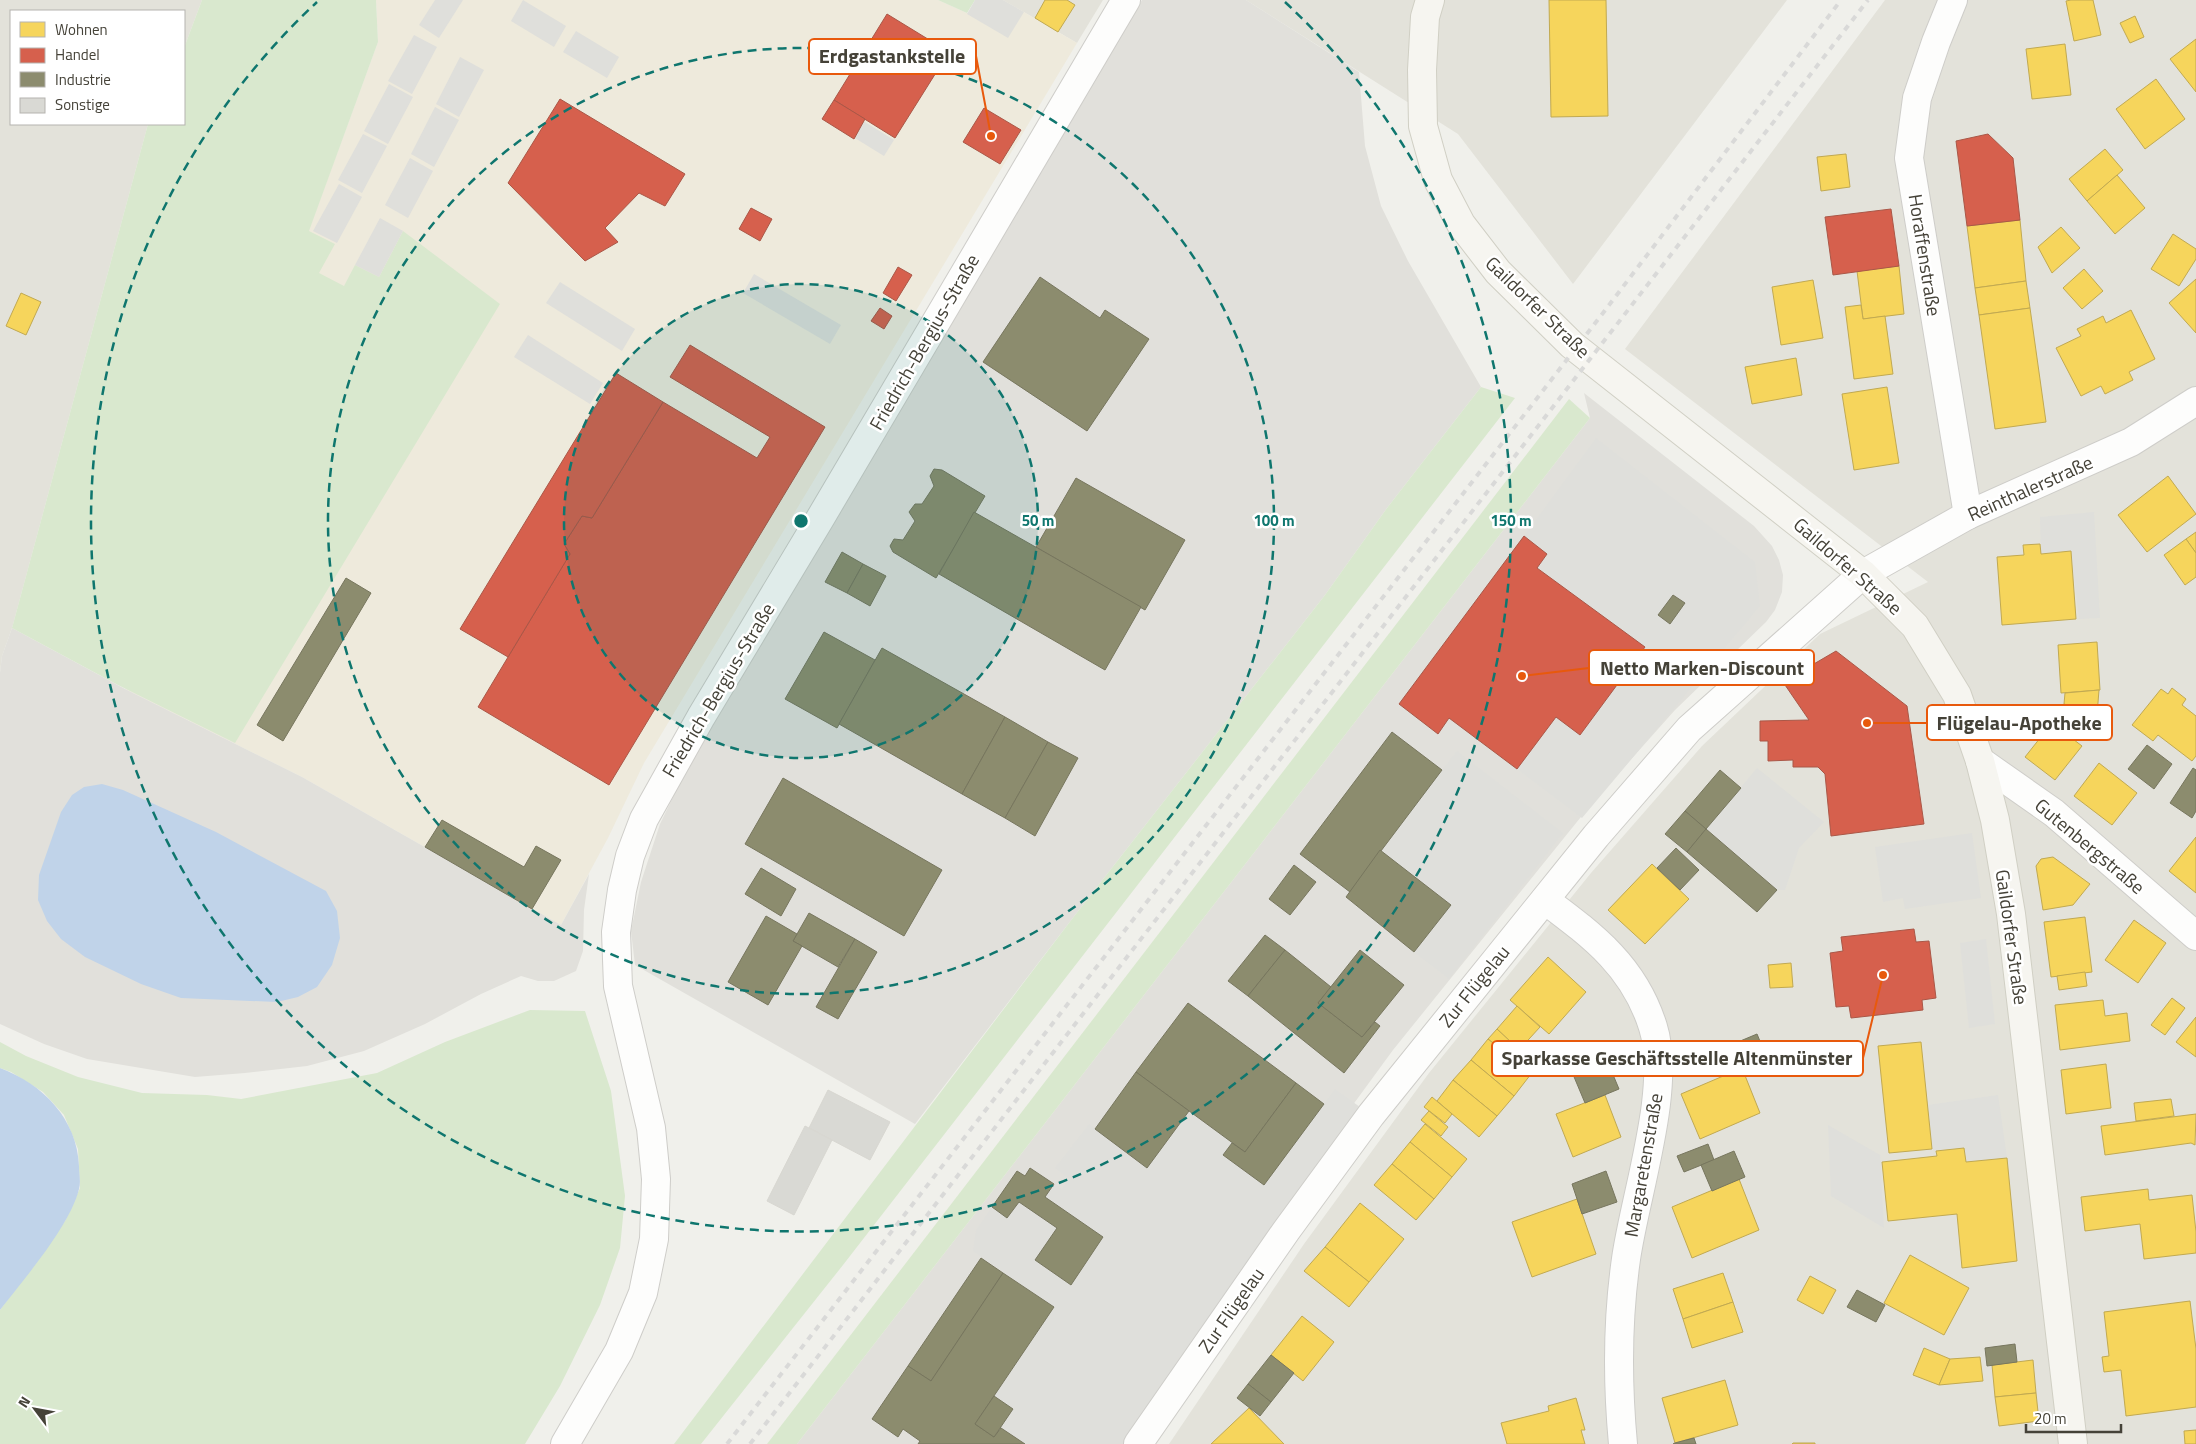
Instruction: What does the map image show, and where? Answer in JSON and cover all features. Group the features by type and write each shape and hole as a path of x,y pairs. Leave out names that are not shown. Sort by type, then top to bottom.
{"main road":[{"name":"Gaildorfer Straße","path":"1430,0 1425,17 1422,70 1423,126 1438,180 1461,224 1498,272 1572,345 1688,434 1863,574 1915,626 1957,696 1980,761 1995,820 2011,914 2073,1444"}],"street":[{"name":"Friedrich-Bergius-Straße","path":"566,1444 619,1351 643,1293 654,1240 656,1179 651,1128 618,986 616,932 622,890 630,856 644,818 701,717 1126,0"},
{"name":"Horaffenstraße","path":"1953,0 1917,98 1909,158 1968,515"},
{"name":"Reinthalerstraße","path":"1863,574 1968,515 2131,442 2195,403"},
{"name":"Zur Flügelau","path":"1138,1444 1286,1231 1371,1115 1596,836 1689,729 1863,574"},
{"name":"Gutenbergstraße","path":"1980,761 2054,813 2196,936"},
{"name":"Margaretenstraße","path":"1545,900 1592,935 1618,961 1636,986 1653,1028 1658,1065 1655,1107 1626,1258 1618,1324 1618,1390 1623,1444"}],"shaded area":[{"path":"0,0 202,0 185,45 185,10 10,10 10,125 148,125 12,628 2,656 0,673"},
{"path":"376,0 938,0 967,13 1003,0 1077,43 644,763 608,838 561,925 302,777 125,689 224,591 221,469 378,42"},
{"path":"435,0 463,0 439,38 419,25"},
{"path":"523,0 566,26 554,47 511,21"},
{"path":"975,0 1003,0 1024,12 1008,38 967,14"},
{"path":"1003,0 1103,0 1077,43"},
{"path":"1142,0 1246,0 1359,72 1365,146 1381,206 1408,261 1481,387 1387,508 1325,595 915,1124 635,965 631,931 641,882 660,824 690,762"},
{"path":"1246,0 1787,0 1573,284 1458,134"},
{"path":"1885,0 2196,0 2196,1444 1169,1444 1304,1244 1429,1073 1591,873 1702,746 1820,634 1928,582 1625,349"},
{"path":"576,31 619,57 607,78 563,52"},
{"path":"414,35 437,47 412,94 388,81"},
{"path":"460,57 484,70 459,117 436,104"},
{"path":"389,84 413,97 388,144 364,131"},
{"path":"834,103 894,140 884,156 824,119"},
{"path":"435,107 459,120 434,167 411,154"},
{"path":"363,134 387,146 362,193 338,180"},
{"path":"410,158 433,171 408,218 385,205"},
{"path":"339,184 362,197 337,243 313,231"},
{"path":"380,218 403,231 379,277 355,265"},
{"path":"754,274 841,325 830,344 743,293"},
{"path":"560,282 635,329 622,351 546,303"},
{"path":"528,335 603,383 590,404 514,357"},
{"path":"1584,393 1754,526 1772,546 1779,560 1783,575 1782,592 1775,610 1766,622 1675,710 1593,802 1393,1050 1265,1225 1114,1444 797,1444 1590,418"},
{"path":"1596,438 1755,562 1760,606 1582,818 1517,769 1556,717 1580,735 1644,647 1537,568 1547,554 1524,536"},
{"path":"2094,512 2100,618 2079,619 2071,552 2041,554 2040,517"},
{"path":"12,628 125,689 302,777 561,925 589,874 584,910 583,951 576,971 554,981 538,981 521,976 481,994 425,1024 364,1051 307,1066 245,1073 195,1077 87,1059 44,1044 0,1024 0,673 2,656"},
{"path":"1457,751 1563,833 1449,979 1414,952 1451,905 1380,850"},
{"path":"1757,768 1824,822 1799,848 1785,890 1777,890 1706,829"},
{"path":"1972,833 1981,898 1905,909 1903,898 1883,902 1875,847"},
{"path":"1986,939 1995,1024 1969,1028 1960,943"},
{"path":"1335,1089 1371,1115 1138,1444 1025,1444 1001,1428 1013,1409 994,1396 1054,1307 973,1251 976,1230 992,1207 1007,1218 1019,1202 1057,1228 1035,1260 1071,1285 1103,1237 1045,1197 1054,1184 1062,1189 1069,1179 1055,1168 1089,1124 1147,1167 1189,1111 1232,1143 1223,1155 1264,1185"},
{"path":"1998,1095 2007,1158 1966,1162 1964,1148 1936,1151 1932,1149 1928,1105"},
{"path":"1828,1125 1880,1155 1884,1228 1831,1196"}],"green space":[{"path":"202,0 376,0 378,42 309,231 335,244 319,273 344,286 355,265 379,277 403,231 500,304 235,743 118,685 12,628 148,125 185,125 185,45"},
{"path":"938,0 975,0 967,13"},
{"path":"1481,387 1515,398 843,1265 701,1444 674,1444 1072,919 1325,595 1387,508"},
{"path":"1569,399 1590,418 797,1444 767,1444"},
{"path":"530,1010 585,1011 611,1091 625,1196 620,1248 600,1305 560,1386 525,1444 0,1444 0,1310 65,1221 80,1188 78,1149 64,1115 43,1092 11,1072 0,1068 0,1042 26,1056 78,1077 142,1093 207,1095 241,1099 377,1073 445,1042"}],"water":[{"path":"102,784 123,790 216,832 326,891 337,911 340,938 332,965 317,987 298,997 277,1002 181,998 141,984 85,957 61,939 47,921 38,900 39,875 61,812 72,795 84,787"},
{"path":"0,1068 30,1083 55,1105 72,1133 77,1149 80,1180 74,1204 66,1219 33,1268 0,1310"}],"building: Wohnen":[{"path":"1045,0 1067,0 1075,5 1058,32 1035,18"},
{"path":"1549,0 1606,0 1608,116 1551,117"},
{"path":"2093,0 2101,35 2074,41 2066,1"},
{"path":"2135,16 2144,37 2130,43 2120,23"},
{"path":"2196,39 2196,92 2170,59"},
{"path":"2065,44 2071,95 2032,99 2026,49"},
{"path":"2156,79 2185,119 2145,149 2116,109"},
{"path":"2105,149 2123,170 2087,201 2069,179"},
{"path":"1846,154 1850,187 1821,191 1817,157"},
{"path":"2117,175 2145,208 2115,234 2087,201"},
{"path":"2020,220 2026,281 1975,288 1967,226"},
{"path":"2061,227 2080,248 2052,273 2038,247"},
{"path":"2173,234 2196,249 2196,259 2179,286 2151,269"},
{"path":"1899,266 1904,314 1863,319 1857,271"},
{"path":"2084,269 2103,291 2082,309 2063,288"},
{"path":"2196,279 2196,333 2169,303"},
{"path":"1813,280 1823,338 1781,345 1772,287"},
{"path":"2026,281 2030,308 1979,315 1975,288"},
{"path":"21,293 41,302 26,335 6,326"},
{"path":"1861,305 1863,319 1885,316 1893,374 1854,379 1845,307"},
{"path":"2030,308 2046,422 1995,429 1979,315"},
{"path":"2131,310 2155,359 2129,372 2133,380 2105,394 2101,386 2081,396 2056,348 2081,336 2077,329 2103,316 2106,323"},
{"path":"1796,358 1802,395 1752,404 1745,367"},
{"path":"1887,387 1899,463 1854,470 1842,394"},
{"path":"2168,476 2196,514 2147,552 2118,515"},
{"path":"2196,532 2196,553 2186,539"},
{"path":"2186,539 2196,553 2196,577 2185,585 2164,555"},
{"path":"2040,544 2041,554 2071,551 2076,619 2002,625 1997,557 2024,555 2023,545"},
{"path":"2097,642 2100,690 2061,693 2058,645"},
{"path":"2172,688 2186,699 2182,705 2196,716 2196,756 2192,761 2158,735 2153,741 2132,725 2161,689 2168,694"},
{"path":"2099,690 2097,715 2064,704 2065,693"},
{"path":"2052,723 2082,746 2055,780 2025,757"},
{"path":"2099,763 2137,793 2112,825 2074,796"},
{"path":"2196,837 2196,893 2169,871"},
{"path":"2053,857 2090,884 2073,905 2043,910 2036,866 2041,859"},
{"path":"1652,864 1689,899 1645,944 1608,910"},
{"path":"2085,917 2092,972 2051,977 2044,922"},
{"path":"2134,920 2166,943 2138,983 2105,960"},
{"path":"1548,957 1586,992 1549,1034 1510,1000"},
{"path":"1791,963 1793,987 1770,988 1768,965"},
{"path":"2085,972 2087,986 2059,990 2057,976"},
{"path":"2172,998 2185,1008 2165,1035 2151,1025"},
{"path":"2103,1000 2105,1016 2127,1013 2130,1041 2060,1050 2055,1005"},
{"path":"1517,1006 1540,1027 1519,1050 1497,1029"},
{"path":"2196,1017 2196,1057 2176,1042"},
{"path":"1497,1029 1512,1043 1504,1052 1488,1039"},
{"path":"1488,1039 1531,1074 1514,1096 1471,1060"},
{"path":"1921,1042 1932,1149 1889,1153 1878,1046"},
{"path":"1471,1060 1514,1096 1497,1116 1453,1080"},
{"path":"2106,1064 2111,1108 2066,1114 2061,1070"},
{"path":"1742,1068 1760,1113 1700,1139 1681,1094"},
{"path":"1453,1080 1497,1116 1479,1137 1437,1101"},
{"path":"1605,1095 1621,1137 1573,1157 1556,1114"},
{"path":"1432,1097 1452,1114 1445,1123 1424,1107"},
{"path":"2171,1099 2174,1116 2136,1121 2134,1103"},
{"path":"1429,1111 1448,1127 1441,1136 1421,1120"},
{"path":"2196,1114 2195,1145 2191,1143 2105,1155 2101,1126"},
{"path":"1425,1124 1467,1159 1452,1177 1410,1142"},
{"path":"1410,1142 1452,1177 1434,1199 1392,1164"},
{"path":"1964,1148 1966,1162 2007,1158 2017,1261 1962,1268 1957,1214 1888,1221 1882,1162 1937,1156 1936,1151"},
{"path":"1392,1164 1434,1199 1416,1220 1374,1185"},
{"path":"1739,1179 1759,1230 1692,1258 1672,1207"},
{"path":"2148,1189 2149,1200 2192,1195 2196,1253 2144,1259 2140,1224 2085,1231 2081,1197"},
{"path":"1577,1199 1596,1254 1532,1277 1512,1222"},
{"path":"1360,1203 1404,1239 1369,1282 1325,1247"},
{"path":"1325,1247 1369,1282 1349,1307 1304,1271"},
{"path":"1910,1255 1969,1288 1944,1335 1884,1303"},
{"path":"1723,1273 1733,1302 1683,1319 1673,1289"},
{"path":"1810,1276 1836,1290 1823,1314 1797,1300"},
{"path":"2190,1301 2196,1349 2196,1407 2126,1416 2121,1370 2104,1372 2102,1357 2109,1356 2104,1312"},
{"path":"1733,1302 1743,1332 1692,1348 1683,1319"},
{"path":"1302,1316 1334,1342 1303,1381 1271,1355"},
{"path":"1924,1348 1950,1359 1939,1385 1913,1375"},
{"path":"1980,1357 1983,1381 1939,1385 1950,1359"},
{"path":"2033,1360 2036,1393 1995,1397 1992,1365"},
{"path":"1725,1380 1738,1425 1675,1443 1662,1398"},
{"path":"2036,1393 2039,1421 1999,1426 1995,1397"},
{"path":"1576,1398 1585,1430 1581,1430 1585,1444 1507,1444 1501,1423 1549,1411 1548,1406"},
{"path":"1249,1408 1284,1444 1211,1444"},
{"path":"2196,1430 2196,1444 2185,1444 2184,1431"},
{"path":"1815,1443 1815,1444 1792,1444"}],"building: Handel":[{"path":"887,14 949,52 895,138 834,100"},
{"path":"560,99 685,174 665,206 639,193 605,228 618,242 585,261 508,183"},
{"path":"834,100 865,119 854,139 822,119"},
{"path":"984,108 1021,130 1000,164 963,142"},
{"path":"1988,134 2013,158 2020,220 1967,226 1956,141"},
{"path":"751,208 772,219 760,241 739,229"},
{"path":"1891,209 1899,266 1833,275 1825,217"},
{"path":"898,267 912,275 896,301 883,293"},
{"path":"880,308 892,316 884,329 871,321"},
{"path":"690,345 825,427 609,785 478,707 570,554 564,544 582,516 592,518 663,402 757,458 770,437 670,377"},
{"path":"616,373 663,402 592,518 582,516 564,544 570,554 508,657 460,629"},
{"path":"1524,536 1547,554 1537,568 1645,647 1580,735 1556,717 1517,769 1449,718 1438,734 1399,704"},
{"path":"1836,651 1907,706 1924,824 1831,836 1825,774 1818,767 1793,767 1793,760 1768,761 1768,741 1760,741 1760,721 1809,720 1783,682"},
{"path":"1914,929 1916,942 1929,941 1936,998 1922,1000 1923,1010 1851,1018 1849,1006 1836,1007 1830,953 1843,951 1841,937"}],"building: Industrie":[{"path":"1040,277 1100,318 1105,310 1149,339 1087,431 983,362"},
{"path":"934,469 942,470 985,496 936,578 893,552 890,546 894,539 903,540 915,521 909,512 915,504 922,504 934,486 930,476"},
{"path":"1076,478 1185,540 1145,610 1036,547"},
{"path":"974,512 1141,607 1105,670 939,574"},
{"path":"842,552 863,564 847,593 825,582"},
{"path":"863,564 886,576 870,606 847,593"},
{"path":"346,578 371,593 283,741 257,725"},
{"path":"1673,595 1685,603 1670,624 1658,615"},
{"path":"824,632 875,660 837,728 785,699"},
{"path":"882,648 1005,717 962,794 839,724"},
{"path":"1005,717 1048,742 1005,818 962,794"},
{"path":"1392,732 1442,770 1350,892 1300,854"},
{"path":"1048,742 1078,758 1035,836 1005,818"},
{"path":"2147,745 2172,764 2154,789 2128,769"},
{"path":"2193,768 2196,770 2196,811 2192,818 2170,803"},
{"path":"1720,770 1741,788 1706,829 1685,811"},
{"path":"783,778 942,870 904,936 745,844"},
{"path":"1685,811 1706,829 1687,852 1665,834"},
{"path":"442,820 524,867 536,846 561,860 532,909 425,847"},
{"path":"1706,829 1777,890 1757,912 1687,852"},
{"path":"1676,848 1699,870 1680,890 1657,868"},
{"path":"1380,850 1451,905 1414,952 1346,897"},
{"path":"1294,865 1316,882 1290,915 1269,899"},
{"path":"761,868 796,889 781,916 745,894"},
{"path":"809,913 855,939 838,967 793,941"},
{"path":"766,916 797,934 793,941 802,946 768,1005 728,982"},
{"path":"1265,935 1285,950 1248,996 1228,981"},
{"path":"855,939 877,952 838,1019 816,1007"},
{"path":"1285,950 1331,987 1318,1003 1362,1037 1375,1022 1380,1026 1344,1073 1248,996"},
{"path":"1360,950 1404,985 1362,1037 1318,1003"},
{"path":"1188,1003 1296,1083 1245,1152 1136,1072"},
{"path":"1757,1034 1767,1058 1724,1076 1714,1052"},
{"path":"1606,1058 1619,1089 1585,1103 1572,1072"},
{"path":"1136,1072 1189,1111 1147,1168 1095,1129"},
{"path":"1296,1083 1324,1104 1264,1185 1223,1155 1232,1143 1245,1152"},
{"path":"1708,1144 1714,1160 1684,1172 1677,1156"},
{"path":"1734,1151 1745,1177 1712,1191 1701,1165"},
{"path":"1030,1168 1054,1184 1045,1197 1103,1237 1071,1285 1035,1260 1057,1228 1019,1202 1007,1218 992,1207 1017,1171 1025,1176"},
{"path":"1606,1171 1617,1202 1582,1214 1572,1184"},
{"path":"981,1258 1003,1273 931,1381 908,1366"},
{"path":"1003,1273 1054,1307 975,1424 994,1437 1001,1428 1025,1444 918,1444 920,1441 903,1429 898,1437 872,1419 908,1366 931,1381"},
{"path":"1857,1290 1885,1305 1876,1322 1847,1307"},
{"path":"2015,1344 2017,1362 1987,1366 1985,1348"},
{"path":"1271,1355 1294,1373 1271,1402 1248,1384"},
{"path":"1248,1384 1271,1402 1260,1416 1237,1398"},
{"path":"994,1396 1013,1409 994,1437 975,1424"},
{"path":"1694,1438 1696,1444 1673,1444 1675,1443"}],"building: Sonstige":[{"path":"828,1090 890,1122 870,1160 809,1128"},
{"path":"805,1126 832,1140 794,1215 767,1201"}],"railway":[{"path":"727,1444 1603,313 1841,0"},
{"path":"750,1444 1868,0"}],"place":[{"name":"Erdgastankstelle","path":"991,136"},
{"name":"Netto Marken-Discount","path":"1522,676"},
{"name":"Flügelau-Apotheke","path":"1867,723"},
{"name":"Sparkasse Geschäftsstelle Altenmünster","path":"1883,975"}]}
